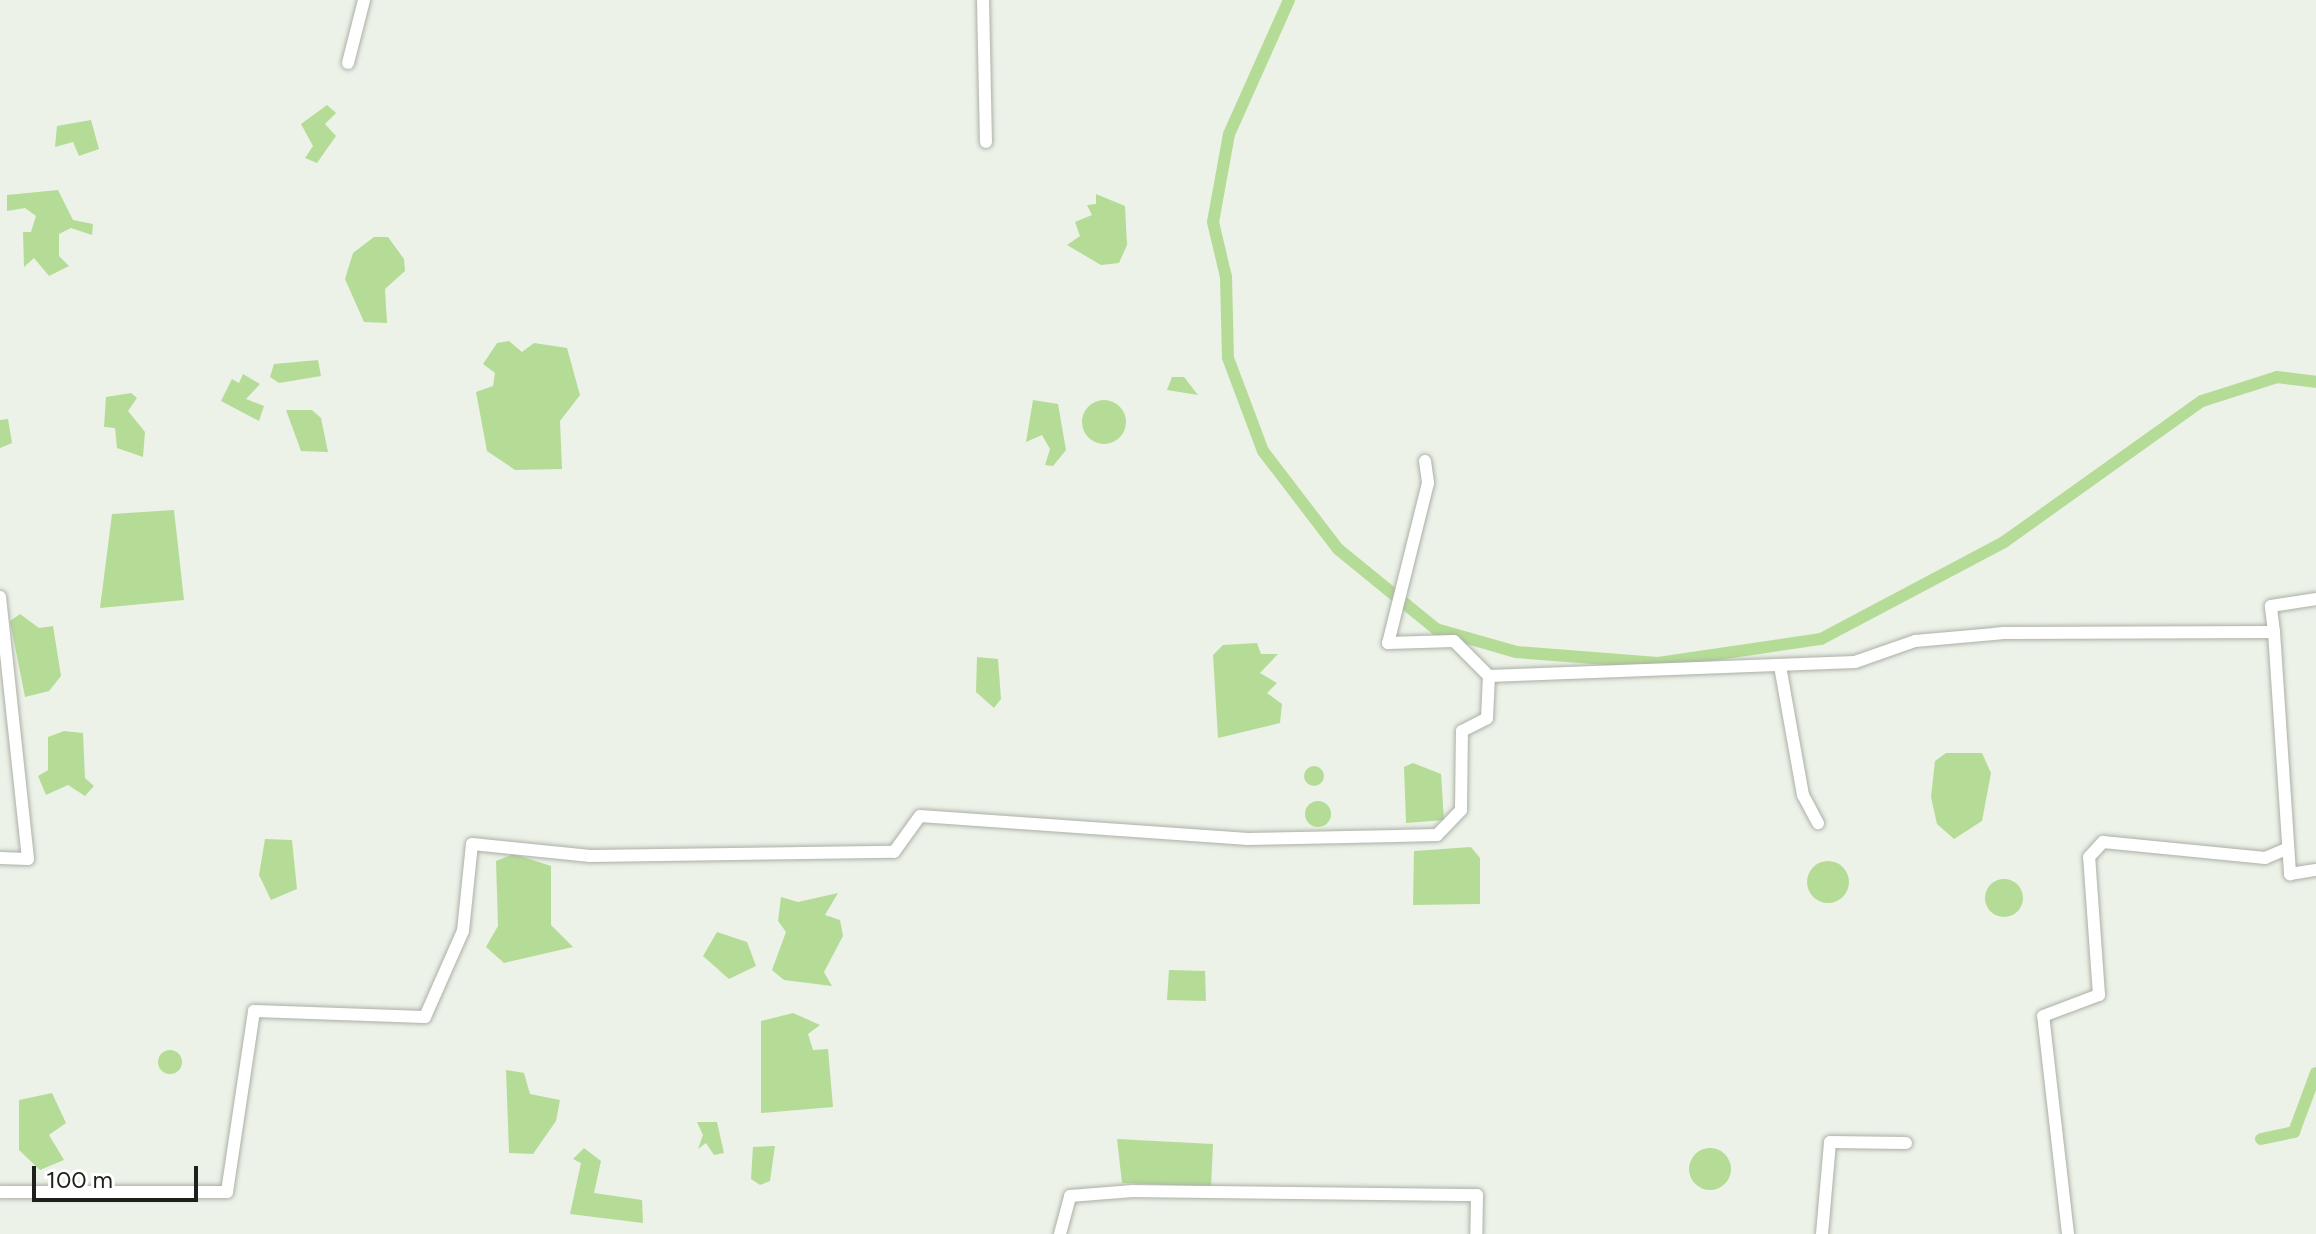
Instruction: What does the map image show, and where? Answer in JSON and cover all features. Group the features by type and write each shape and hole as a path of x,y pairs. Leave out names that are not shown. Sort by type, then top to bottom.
{"street":[{"path":"348,63 364,0"},
{"path":"983,0 986,142"},
{"path":"1425,461 1428,483 1388,643 1454,641 1489,676 1855,662 1915,641 2004,633 2274,632"},
{"path":"0,597 28,859 0,858"},
{"path":"2316,599 2271,606 2290,874 2316,870"},
{"path":"1780,666 1803,795 1818,823"},
{"path":"0,1192 227,1192 254,1011 425,1017 463,931 472,844 590,856 894,852 920,816 1248,839 1437,835 1461,810 1462,731 1487,718 1489,676"},
{"path":"2068,1234 2043,1016 2099,995 2089,857 2103,842 2265,858 2288,848"},
{"path":"1822,1234 1830,1142 1906,1143"},
{"path":"1060,1234 1070,1196 1133,1191 1477,1195 1476,1234"}],"shaded area":[{"path":"327,105 336,113 325,124 336,136 317,163 305,158 313,146 301,124"},
{"path":"91,120 99,149 79,156 73,142 55,147 57,126"},
{"path":"58,190 73,220 93,224 92,235 71,228 59,234 59,256 69,266 49,276 34,258 24,267 23,232 31,232 36,216 25,208 7,211 7,195"},
{"path":"1096,194 1125,206 1127,245 1119,263 1101,265 1067,245 1080,236 1075,222 1092,215 1087,205 1096,204"},
{"path":"374,237 388,237 404,259 405,271 385,289 387,323 364,322 345,279 353,253"},
{"path":"509,341 522,352 534,343 567,348 580,395 560,421 562,469 515,470 487,451 476,392 493,386 495,373 483,364 497,343"},
{"path":"318,360 321,376 279,383 270,377 274,364"},
{"path":"243,374 260,384 246,399 264,406 259,421 221,401 232,379 239,383"},
{"path":"1172,377 1184,377 1198,395 1167,390"},
{"path":"131,393 137,398 128,411 145,432 143,457 117,448 115,428 104,427 106,397"},
{"path":"1033,400 1058,404 1066,450 1053,466 1045,465 1050,449 1042,435 1026,442"},
{"path":"1104,400 1119,407 1126,422 1119,437 1104,444 1089,437 1082,422 1089,407"},
{"path":"286,410 312,410 321,418 328,452 301,451"},
{"path":"8,419 12,443 0,448 0,420"},
{"path":"174,510 184,600 100,608 112,514"},
{"path":"20,614 39,628 53,626 61,676 49,691 25,697 10,621"},
{"path":"1257,643 1261,654 1278,654 1260,673 1277,683 1267,693 1282,704 1280,723 1218,738 1213,655 1223,645"},
{"path":"977,657 998,659 1001,699 994,708 976,692"},
{"path":"64,731 83,733 85,778 94,786 85,796 68,785 46,795 38,776 48,770 48,737"},
{"path":"1946,753 1982,753 1991,773 1982,821 1954,839 1937,824 1931,797 1935,761"},
{"path":"1413,763 1441,774 1444,820 1406,823 1404,767"},
{"path":"1314,766 1321,769 1324,776 1321,783 1314,786 1307,783 1304,776 1307,769"},
{"path":"1318,801 1327,805 1331,814 1327,823 1318,827 1309,823 1305,814 1309,805"},
{"path":"265,839 292,840 297,889 271,900 259,875"},
{"path":"1471,847 1480,858 1480,904 1413,905 1414,851"},
{"path":"514,854 551,866 551,925 573,947 504,963 486,947 498,926 496,861"},
{"path":"1828,861 1843,867 1849,882 1843,897 1828,903 1813,897 1807,882 1813,867"},
{"path":"2004,879 2017,885 2023,898 2017,911 2004,917 1991,911 1985,898 1991,885"},
{"path":"838,893 825,915 840,920 843,936 824,972 832,986 784,980 772,970 786,932 778,921 781,897 798,902"},
{"path":"717,932 747,942 756,966 729,979 703,956"},
{"path":"1169,970 1205,971 1206,1001 1167,1000"},
{"path":"793,1013 820,1025 808,1034 813,1050 828,1049 833,1107 761,1113 761,1021"},
{"path":"170,1050 181,1057 182,1062 175,1073 170,1074 159,1067 158,1062 165,1051"},
{"path":"506,1070 524,1073 530,1094 560,1100 556,1121 533,1154 509,1153"},
{"path":"52,1093 66,1123 49,1135 64,1160 40,1170 19,1150 19,1100"},
{"path":"697,1122 717,1122 724,1153 714,1155 706,1143 698,1149 703,1135"},
{"path":"1117,1139 1213,1144 1211,1187 1122,1183"},
{"path":"775,1146 770,1181 760,1185 751,1179 753,1147"},
{"path":"584,1148 601,1161 594,1193 642,1200 643,1223 570,1214 581,1163 573,1159"},
{"path":"1710,1148 1725,1154 1731,1169 1725,1184 1710,1190 1695,1184 1689,1169 1695,1154"}],"waterway":[{"path":"1289,0 1229,134 1213,222 1226,277 1228,358 1263,451 1338,549 1436,629 1516,652 1658,663 1821,639 2004,542 2202,401 2277,377 2316,382"},
{"path":"2261,1139 2294,1132 2316,1073"}]}
